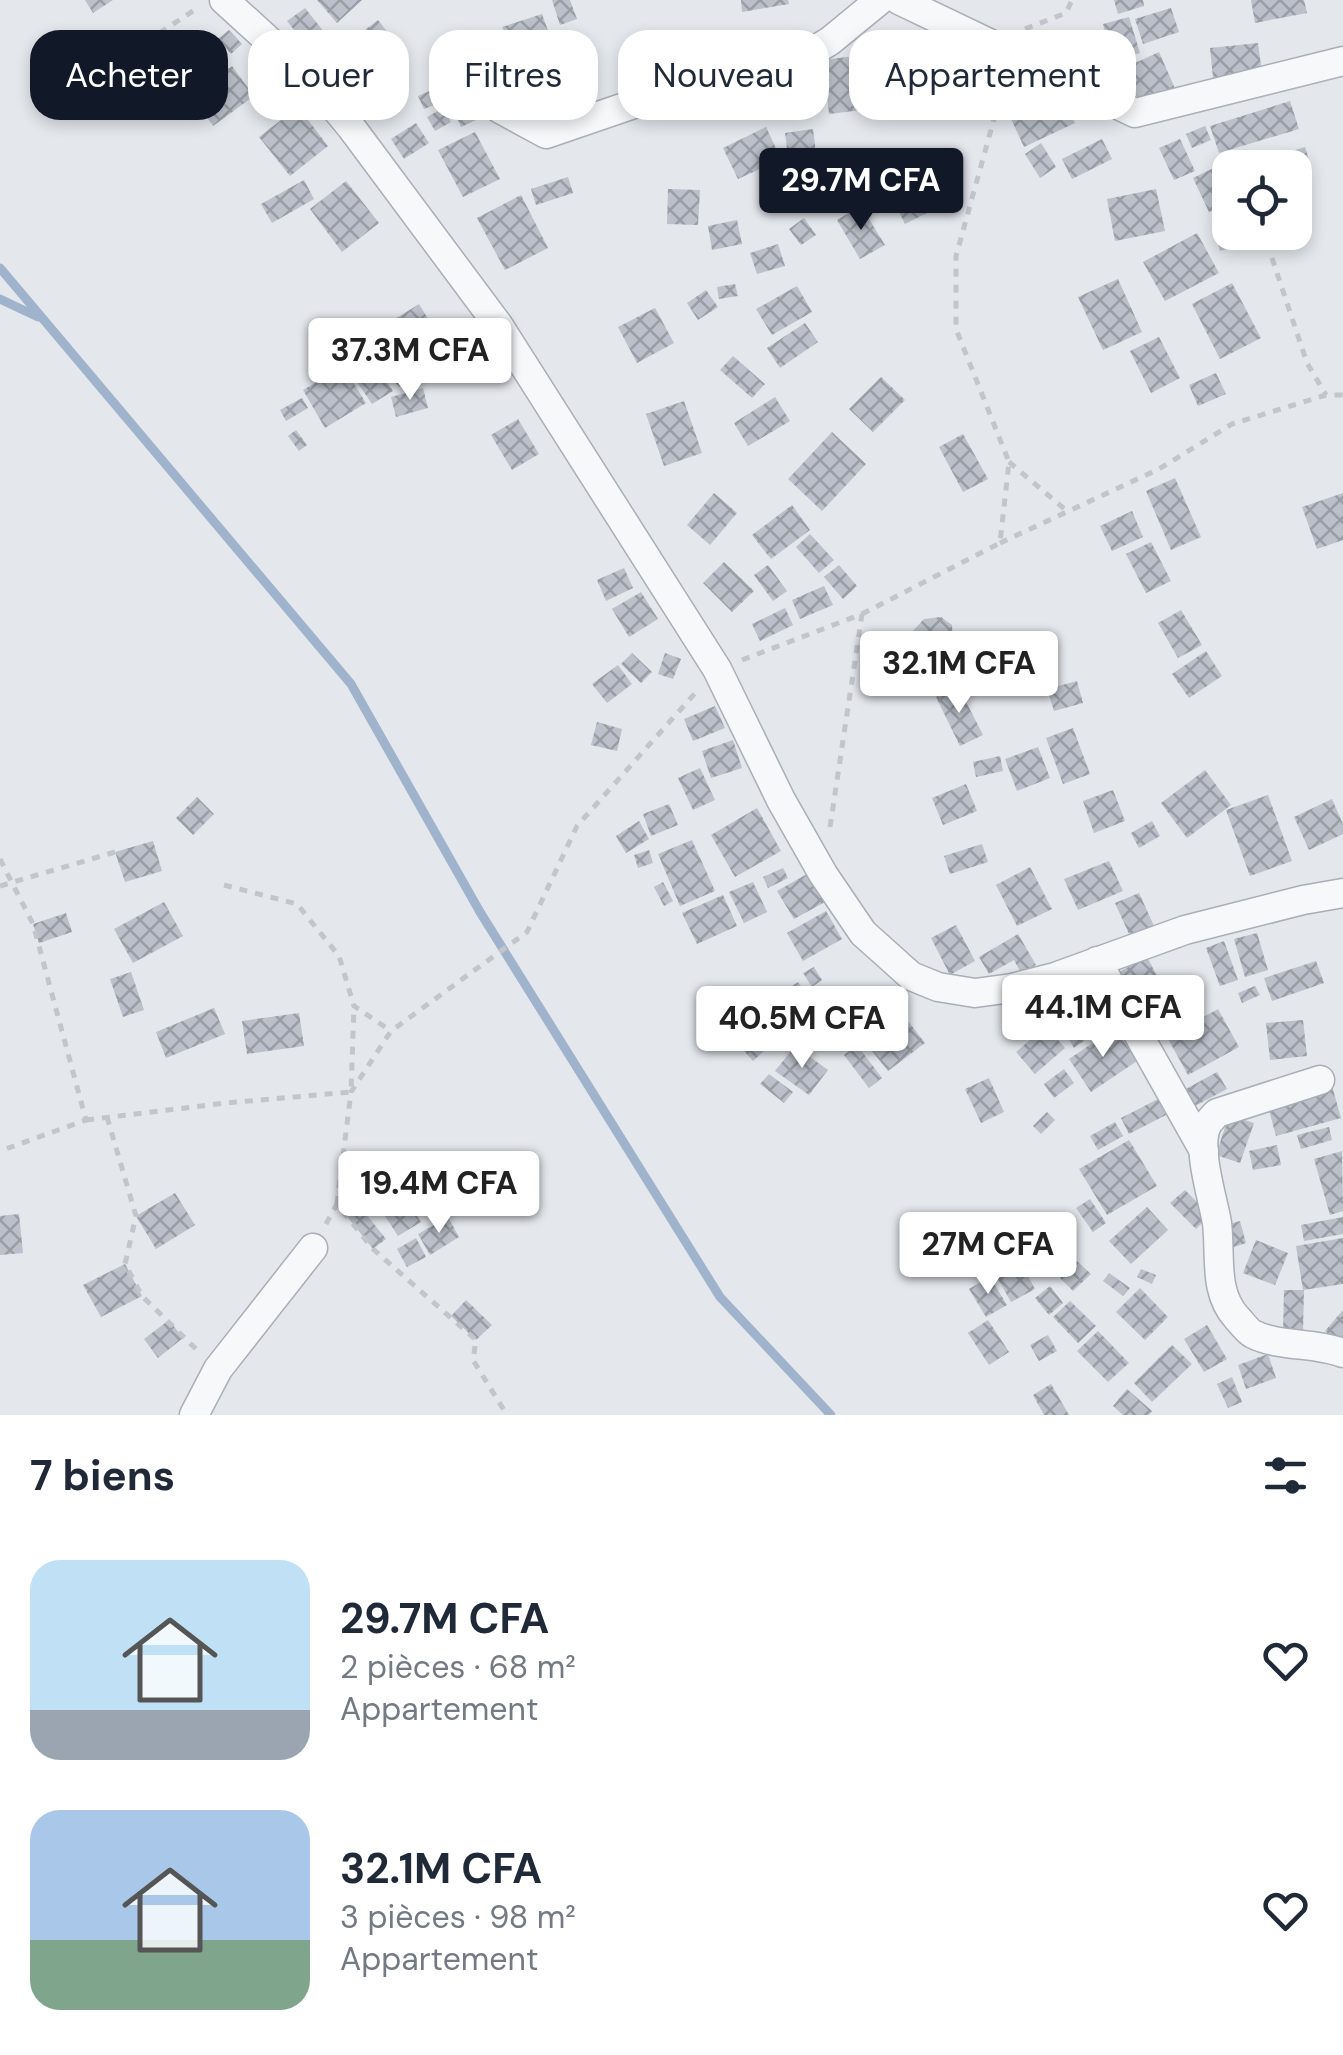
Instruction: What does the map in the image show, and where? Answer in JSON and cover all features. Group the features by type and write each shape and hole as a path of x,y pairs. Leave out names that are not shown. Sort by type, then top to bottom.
{"street":[{"path":"224,0 313,81 499,326 717,669 823,874 863,933 911,976 938,987 976,993 1012,988 1055,977 1184,930 1343,893"},
{"path":"598,116 698,82 810,53 880,0"},
{"path":"899,0 963,30"},
{"path":"1136,112 1343,62"},
{"path":"520,120 546,134 587,120"},
{"path":"1096,961 1204,1152"},
{"path":"1320,1080 1217,1113 1206,1127 1204,1152 1217,1224 1217,1268 1227,1307 1251,1334 1343,1353"},
{"path":"194,1415 218,1369 313,1248"}],"path":[{"path":"164,30 210,0"},
{"path":"1034,30 1066,12 1072,0"},
{"path":"985,120 956,256 956,329 1009,462 1067,512"},
{"path":"1272,258 1306,363 1326,395"},
{"path":"351,1092 390,1031 527,932 577,826 717,669 862,614 1000,542 1159,469 1232,424 1326,395 1343,395"},
{"path":"1000,542 1009,462"},
{"path":"823,874 862,614"},
{"path":"0,886 115,852"},
{"path":"0,859 33,924 86,1120"},
{"path":"224,885 297,904 339,956 354,1006 351,1092 337,1204 313,1248"},
{"path":"354,1006 390,1031"},
{"path":"0,1151 86,1120 351,1092"},
{"path":"106,1118 136,1216 125,1264 142,1296 218,1369"},
{"path":"337,1204 373,1249 476,1340 474,1360 507,1415"}],"building":[{"path":"85,0 113,0 93,13"},
{"path":"317,0 362,0 337,23"},
{"path":"552,0 570,0 577,19 560,25"},
{"path":"741,0 788,0 789,4 742,12"},
{"path":"1114,0 1143,0 1144,6 1118,14"},
{"path":"1251,0 1304,0 1307,13 1255,23"},
{"path":"305,8 322,30 294,30 287,21"},
{"path":"1171,8 1179,32 1143,44 1135,19"},
{"path":"542,14 548,30 503,30 502,27"},
{"path":"1129,17 1133,30 1105,30 1103,24"},
{"path":"378,20 386,30 365,30"},
{"path":"228,31 242,44 231,54 228,51"},
{"path":"1258,43 1262,73 1213,78 1210,48"},
{"path":"1159,52 1177,93 1142,108 1136,95 1136,63"},
{"path":"849,57 849,112 829,114 829,59"},
{"path":"232,66 248,88 248,100 228,115 228,69"},
{"path":"429,91 429,107 424,109 418,96"},
{"path":"1290,101 1299,129 1218,150 1210,126"},
{"path":"427,117 429,120 451,122 435,131"},
{"path":"281,120 308,120 328,146 290,176 259,137"},
{"path":"458,120 476,120 461,127"},
{"path":"1012,120 1074,120 1075,123 1024,147"},
{"path":"416,123 429,143 404,159 391,139"},
{"path":"1205,126 1211,140 1192,148 1186,134"},
{"path":"766,127 781,159 738,179 723,148"},
{"path":"813,129 816,153 788,156 785,133"},
{"path":"475,132 500,179 463,197 438,150"},
{"path":"1102,139 1112,159 1072,179 1062,159"},
{"path":"1180,139 1195,171 1174,180 1159,148"},
{"path":"1041,143 1056,167 1040,178 1025,154"},
{"path":"845,155 862,182 821,207 804,180"},
{"path":"901,164 908,180 886,189 879,174"},
{"path":"1212,169 1212,211 1209,212 1193,178"},
{"path":"568,177 573,193 536,205 531,189"},
{"path":"929,177 943,205 905,224 891,195"},
{"path":"304,180 314,199 272,223 261,204"},
{"path":"346,181 379,223 342,252 310,209"},
{"path":"668,189 700,190 698,225 667,224"},
{"path":"1156,189 1165,231 1115,241 1107,199"},
{"path":"521,195 548,248 505,270 477,218"},
{"path":"861,206 885,245 860,259 837,220"},
{"path":"804,218 816,235 801,245 789,229"},
{"path":"737,220 742,244 712,250 708,226"},
{"path":"1197,233 1219,273 1165,301 1143,262"},
{"path":"778,244 785,266 757,274 750,253"},
{"path":"1118,279 1142,332 1103,350 1078,297"},
{"path":"1232,283 1261,338 1220,359 1192,304"},
{"path":"735,284 738,296 719,299 717,287"},
{"path":"797,286 812,312 772,335 756,309"},
{"path":"706,290 718,307 698,320 687,303"},
{"path":"419,304 436,332 412,346 395,319"},
{"path":"655,308 674,343 637,363 618,327"},
{"path":"805,323 818,342 780,368 767,348"},
{"path":"1159,337 1180,378 1151,393 1130,351"},
{"path":"378,342 408,380 399,387 369,349"},
{"path":"365,349 393,391 372,404 344,363"},
{"path":"733,356 765,384 752,398 720,370"},
{"path":"343,366 366,403 325,428 303,390"},
{"path":"1216,373 1226,394 1198,406 1189,385"},
{"path":"881,377 905,400 873,432 849,409"},
{"path":"423,388 428,408 396,417 391,397"},
{"path":"775,397 790,421 748,446 734,423"},
{"path":"302,398 308,408 286,421 280,410"},
{"path":"684,401 702,453 664,466 646,414"},
{"path":"518,419 539,454 512,470 491,435"},
{"path":"296,430 307,445 299,451 288,436"},
{"path":"832,432 866,464 822,511 788,479"},
{"path":"963,434 988,479 963,492 939,447"},
{"path":"1175,478 1201,537 1171,550 1146,491"},
{"path":"714,493 737,513 710,545 687,525"},
{"path":"1343,493 1343,540 1317,549 1302,507"},
{"path":"792,505 810,530 771,559 752,535"},
{"path":"1132,511 1143,537 1112,551 1100,526"},
{"path":"810,534 834,560 819,573 796,547"},
{"path":"1151,542 1171,581 1146,593 1126,554"},
{"path":"724,562 754,591 732,612 703,583"},
{"path":"768,565 787,591 773,601 754,575"},
{"path":"839,565 857,586 843,599 824,577"},
{"path":"624,568 633,588 606,601 597,580"},
{"path":"824,586 833,605 800,619 792,600"},
{"path":"641,592 658,619 629,637 612,609"},
{"path":"785,608 793,625 760,641 752,624"},
{"path":"1181,610 1202,645 1178,658 1158,623"},
{"path":"941,617 952,625 953,643 944,654 927,659 915,648 911,633 924,619"},
{"path":"1206,651 1222,676 1189,698 1172,674"},
{"path":"632,653 652,672 641,683 621,664"},
{"path":"665,653 681,659 673,679 658,674"},
{"path":"618,665 632,684 607,703 592,684"},
{"path":"1077,681 1083,703 1054,711 1047,689"},
{"path":"958,686 983,735 960,746 936,697"},
{"path":"715,706 725,728 693,741 684,719"},
{"path":"597,722 622,729 617,751 591,745"},
{"path":"1073,728 1090,774 1063,784 1046,738"},
{"path":"733,740 742,768 711,778 702,751"},
{"path":"1038,747 1050,778 1017,791 1005,759"},
{"path":"1000,756 1003,771 976,777 973,762"},
{"path":"700,768 715,800 693,810 678,778"},
{"path":"1205,770 1231,805 1187,838 1161,803"},
{"path":"966,784 977,811 943,825 932,798"},
{"path":"1113,790 1125,821 1094,833 1083,801"},
{"path":"1268,795 1292,861 1250,876 1226,810"},
{"path":"197,797 214,814 193,835 176,818"},
{"path":"1332,799 1343,834 1309,850 1294,817"},
{"path":"669,804 678,825 651,836 643,814"},
{"path":"757,808 781,851 735,877 711,835"},
{"path":"639,821 649,839 626,853 616,836"},
{"path":"1152,821 1160,836 1139,848 1131,833"},
{"path":"692,840 715,891 680,906 658,854"},
{"path":"153,841 162,871 125,882 115,852"},
{"path":"982,844 988,862 950,874 944,856"},
{"path":"649,850 653,863 638,868 634,855"},
{"path":"1109,861 1123,891 1078,910 1064,879"},
{"path":"1030,867 1052,909 1017,926 996,885"},
{"path":"783,868 788,878 768,888 763,877"},
{"path":"809,873 825,902 794,919 777,891"},
{"path":"663,882 673,901 664,906 654,887"},
{"path":"753,882 767,912 744,923 729,892"},
{"path":"1139,893 1154,926 1130,936 1115,903"},
{"path":"723,895 737,926 697,944 682,913"},
{"path":"164,902 183,936 133,963 114,929"},
{"path":"826,911 842,939 803,961 787,933"},
{"path":"66,913 72,932 39,943 33,924"},
{"path":"956,925 975,961 950,975 931,938"},
{"path":"1257,933 1268,970 1245,977 1234,939"},
{"path":"1018,934 1036,965 1021,973 1014,960 989,974 979,957"},
{"path":"1224,941 1238,980 1220,986 1206,948"},
{"path":"1147,957 1181,1021 1152,1036 1119,972"},
{"path":"1316,961 1324,983 1272,1001 1264,978"},
{"path":"814,967 822,980 812,987 803,973"},
{"path":"131,972 144,1010 123,1017 110,979"},
{"path":"798,982 817,1008 782,1033 763,1006"},
{"path":"1255,986 1260,995 1242,1003 1238,993"},
{"path":"748,989 758,1005 737,1019 726,1003"},
{"path":"894,1003 925,1043 888,1071 857,1032"},
{"path":"214,1008 225,1034 166,1058 156,1032"},
{"path":"1218,1009 1239,1047 1188,1075 1167,1037"},
{"path":"1099,1012 1107,1024 1074,1048 1066,1035"},
{"path":"299,1013 304,1046 247,1054 242,1021"},
{"path":"1303,1020 1307,1056 1270,1060 1266,1023"},
{"path":"744,1023 767,1048 753,1061 730,1035"},
{"path":"1046,1026 1065,1048 1035,1074 1016,1052"},
{"path":"1115,1028 1137,1061 1091,1092 1069,1059"},
{"path":"857,1045 882,1078 869,1088 844,1055"},
{"path":"795,1046 828,1070 809,1095 775,1071"},
{"path":"1064,1069 1074,1083 1054,1098 1044,1084"},
{"path":"1217,1072 1227,1089 1193,1107 1184,1090"},
{"path":"769,1074 793,1092 784,1103 760,1084"},
{"path":"989,1078 1004,1112 981,1123 965,1089"},
{"path":"1332,1086 1341,1118 1276,1136 1267,1103"},
{"path":"1158,1099 1166,1115 1129,1134 1121,1118"},
{"path":"1047,1112 1055,1120 1041,1134 1033,1126"},
{"path":"1229,1115 1254,1123 1240,1163 1216,1155"},
{"path":"1115,1122 1123,1136 1098,1150 1090,1136"},
{"path":"1329,1127 1332,1140 1301,1149 1297,1135"},
{"path":"1129,1140 1157,1186 1107,1215 1079,1169"},
{"path":"1277,1145 1281,1165 1253,1170 1249,1151"},
{"path":"1342,1151 1343,1211 1330,1215 1314,1159"},
{"path":"371,1185 376,1199 365,1203 360,1189"},
{"path":"400,1190 421,1222 398,1236 377,1204"},
{"path":"1185,1190 1210,1215 1196,1229 1170,1203"},
{"path":"175,1193 195,1225 156,1249 136,1216"},
{"path":"350,1194 386,1239 373,1249 337,1204"},
{"path":"1090,1199 1106,1223 1093,1232 1076,1208"},
{"path":"1147,1207 1168,1230 1131,1264 1109,1241"},
{"path":"994,1213 1010,1245 971,1264 955,1232"},
{"path":"19,1214 23,1253 0,1255 0,1216"},
{"path":"448,1217 459,1237 430,1255 418,1234"},
{"path":"1343,1217 1343,1234 1304,1241 1301,1225"},
{"path":"1240,1221 1246,1243 1228,1249 1222,1226"},
{"path":"416,1238 426,1257 407,1267 397,1249"},
{"path":"1343,1238 1343,1284 1303,1290 1296,1246"},
{"path":"1256,1240 1288,1253 1275,1285 1243,1273"},
{"path":"1020,1261 1035,1289 1011,1302 995,1274"},
{"path":"1077,1261 1091,1274 1073,1291 1060,1278"},
{"path":"125,1264 142,1296 101,1317 83,1285"},
{"path":"1141,1269 1156,1275 1152,1284 1137,1277"},
{"path":"1109,1273 1130,1288 1123,1296 1103,1281"},
{"path":"990,1277 1007,1305 986,1317 969,1289"},
{"path":"1050,1286 1063,1303 1049,1315 1035,1298"},
{"path":"1140,1288 1168,1317 1145,1340 1116,1312"},
{"path":"1284,1290 1304,1290 1303,1332 1283,1332"},
{"path":"466,1300 492,1325 476,1340 451,1316"},
{"path":"1070,1301 1096,1326 1078,1343 1053,1317"},
{"path":"1343,1310 1343,1342 1341,1344 1325,1331"},
{"path":"169,1320 183,1338 158,1358 144,1339"},
{"path":"988,1320 1009,1352 989,1365 968,1333"},
{"path":"1207,1325 1227,1359 1204,1372 1184,1339"},
{"path":"1098,1331 1129,1363 1108,1382 1077,1351"},
{"path":"1048,1335 1057,1351 1039,1361 1030,1345"},
{"path":"1172,1345 1192,1364 1152,1402 1134,1383"},
{"path":"1268,1354 1276,1378 1246,1389 1238,1365"},
{"path":"1232,1377 1242,1402 1228,1408 1217,1384"},
{"path":"1051,1384 1069,1415 1044,1415 1033,1395"},
{"path":"1127,1389 1152,1411 1149,1415 1123,1415 1113,1406"}],"waterway":[{"path":"0,268 351,684 480,912 720,1297 831,1415"},
{"path":"0,299 38,317"}]}
